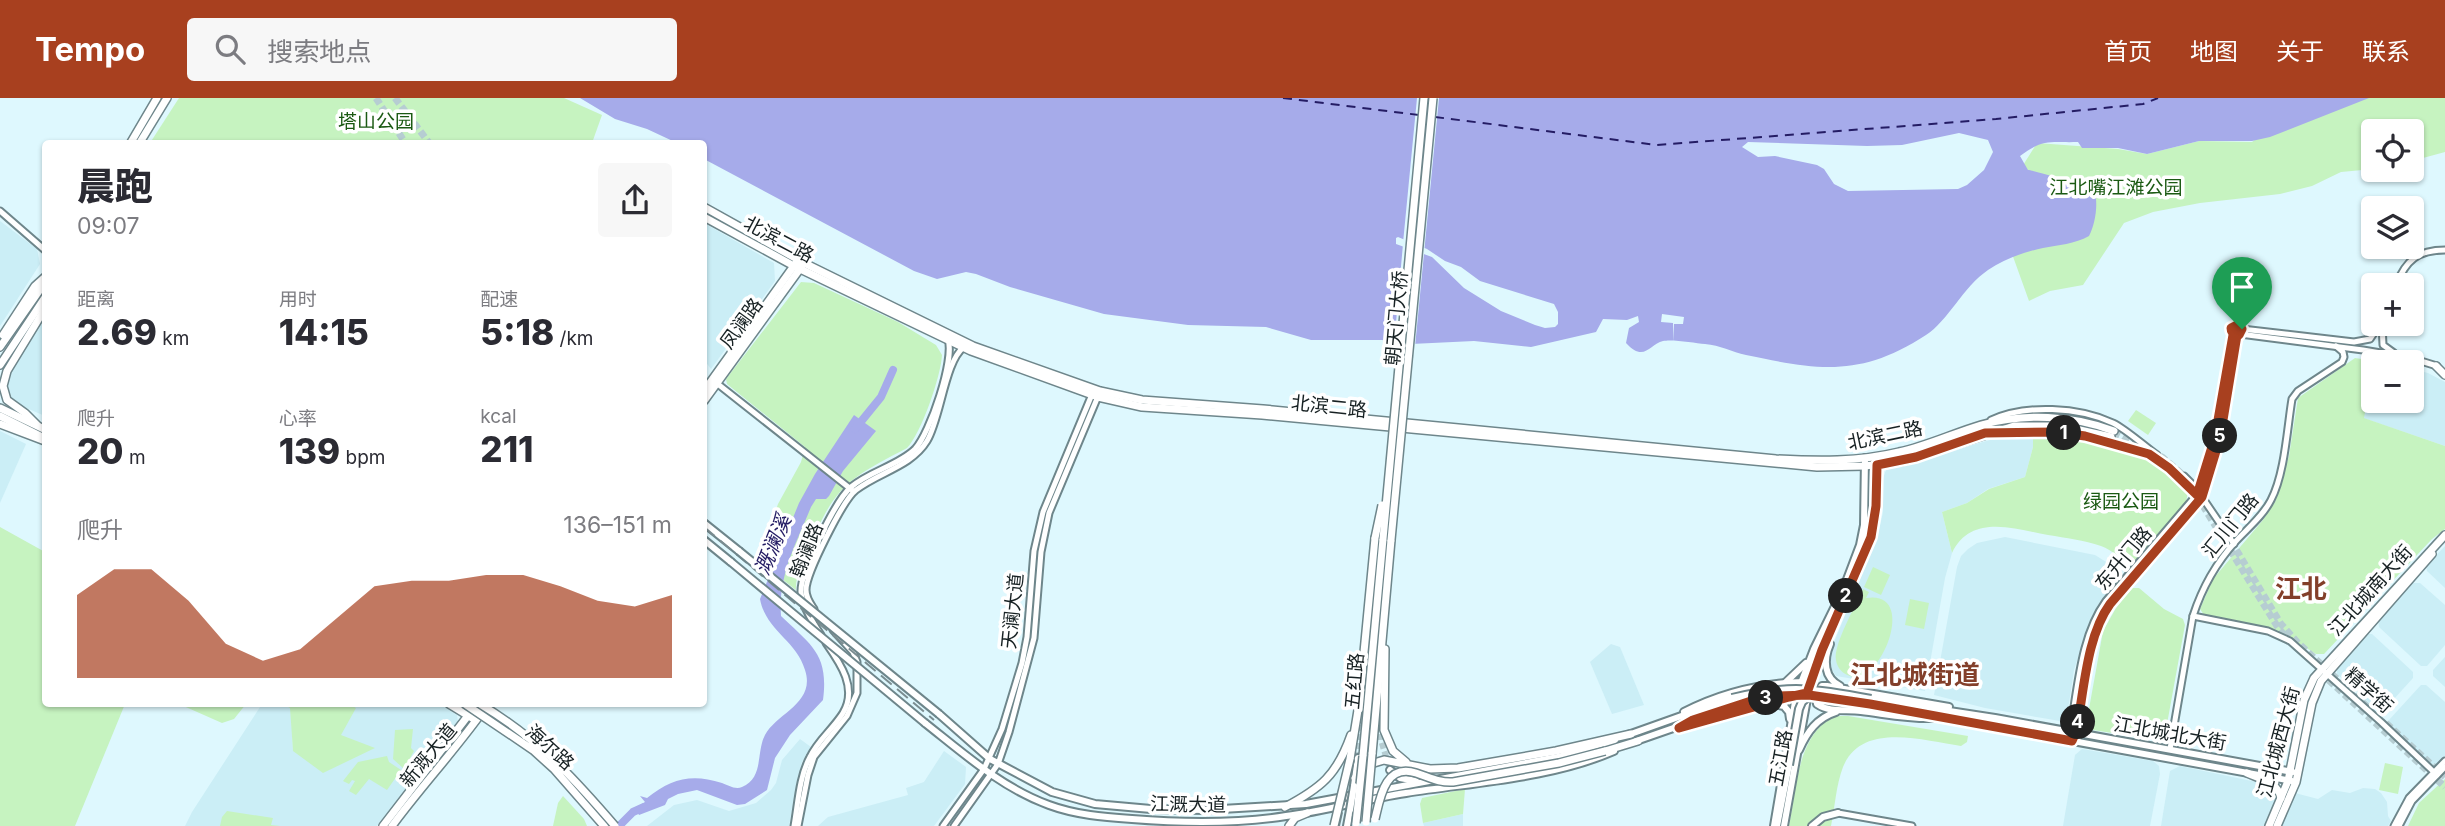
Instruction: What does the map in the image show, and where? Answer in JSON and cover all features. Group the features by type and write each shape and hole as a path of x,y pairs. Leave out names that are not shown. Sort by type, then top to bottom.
{"main road":[{"path":"132,140 157,98"},
{"path":"141,140 167,98"},
{"path":"1285,807 1321,786 1335,769 1346,749 1359,704 1384,540 1422,98"},
{"name":"朝天门大桥","path":"1384,540 1422,98"},
{"name":"朝天门大桥","path":"1384,540 1434,98"},
{"name":"北滨二路","path":"707,209 799,264 973,346 1096,393"},
{"name":"北滨二路","path":"707,218 964,347 1142,407 1262,415 1817,467 1865,462 1877,461 1916,457 2014,426 2049,425 2112,434 2083,421 2013,419 1983,425 1877,461"},
{"name":"凤澜路","path":"707,388 799,264"},
{"path":"0,339 35,286 42,282"},
{"path":"0,348 42,285"},
{"path":"0,365 42,302"},
{"path":"37,425 7,400 3,386 7,371 42,314"},
{"path":"2436,366 2445,373"},
{"name":"凤澜路","path":"707,395 714,381"},
{"path":"0,408 42,428"},
{"path":"0,416 42,438"},
{"path":"0,424 42,439"},
{"name":"五江路","path":"1784,826 1791,765 1810,682 1874,526 1877,461"},
{"name":"五江路","path":"1775,826 1796,696 1814,649 1858,554 1864,525 1865,462"},
{"path":"1865,486 1871,482 1877,487"},
{"name":"江溉大道","path":"707,525 939,714 990,759 1052,792 1095,804 1205,810 1285,807 1558,757 1604,744 1732,698 1787,687 1823,690 1871,701"},
{"name":"江北城南大街","path":"2323,671 2445,535"},
{"name":"五红路","path":"1366,824 1361,757 1383,626 1384,540"},
{"name":"五红路","path":"1356,825 1384,540"},
{"name":"江北城南大街","path":"2323,671 2445,540"},
{"name":"江溉大道","path":"707,542 984,769 1048,804 1093,816 1224,822 1307,813 1404,793 1555,770 1605,755 1679,728 1693,720 1776,696 1809,695 1871,701"},
{"path":"1848,592 1843,616 1825,662 1828,674 1836,684 1849,689"},
{"path":"1383,626 1386,667 1383,722 1386,737 1398,756 1416,766"},
{"path":"1784,682 1800,670 1814,649"},
{"name":"江北城西大街","path":"2277,826 2323,671"},
{"path":"1671,719 1698,705 1729,694 1784,682 1810,682"},
{"path":"1946,718 1912,719 1823,708 1817,704 1815,694 1822,686 1849,689 1927,702 1995,718"},
{"path":"1775,826 1791,765 1802,702 1823,690"},
{"path":"1679,728 1807,693"},
{"name":"江北城北大街","path":"1871,701 1995,718 2294,772"},
{"name":"江北城北大街","path":"1871,701 1946,718 2292,781"},
{"path":"1768,703 1784,706 1789,712 1790,723"},
{"path":"1347,826 1361,757 1359,704"},
{"path":"454,707 476,721"},
{"name":"海尔路","path":"469,707 533,750 554,769 604,826"},
{"name":"新溉大道","path":"383,826 476,707"},
{"name":"海尔路","path":"483,707 539,744 615,826"},
{"name":"新溉大道","path":"392,826 422,786 465,738 486,707"},
{"path":"1791,765 1811,728 1828,715 1844,710"},
{"path":"1355,782 1364,766 1384,760 1435,770 1458,768 1556,751 1631,734"},
{"path":"1375,823 1384,786 1392,776 1402,771 1415,772 1442,782 1453,782 1559,763 1638,741"},
{"path":"1334,826 1361,757"},
{"path":"1390,770 1400,778 1422,781"},
{"path":"2247,773 2274,785 2280,791 2281,797"},
{"name":"江北城西大街","path":"2269,826 2281,797 2292,781"},
{"path":"1289,826 1295,818 1307,813"},
{"path":"1812,826 1823,817 1838,813"}],"street":[{"path":"1,213 42,248"},
{"path":"2402,273 2417,255 2426,250 2445,250"},
{"path":"2238,333 2354,342 2370,339 2372,336"},
{"path":"2238,333 2361,350"},
{"name":"东升门路","path":"2072,741 2100,619 2200,495 2220,438 2238,333"},
{"name":"翰澜路","path":"796,826 807,765 817,746 843,713 848,693 843,667 814,625 803,601 802,584 830,517 852,490 878,469 910,453 922,440 950,358 951,346 948,339"},
{"name":"汇川门路","path":"2170,749 2193,616 2205,585 2234,544 2259,518 2271,500 2282,460 2292,399 2298,391 2342,362 2343,352 2336,346"},
{"name":"翰澜路","path":"796,826 810,765 820,748 847,716 857,693 859,673 853,652 812,606 806,591 808,578 852,490 907,462 926,442 954,359 964,347"},
{"path":"2424,363 2436,366"},
{"path":"714,381 852,490"},
{"name":"天澜大道","path":"943,826 984,769 1003,729 1027,637 1034,551 1043,512 1096,393"},
{"name":"天澜大道","path":"954,826 998,764 1029,664 1034,638 1041,552 1049,513 1096,393"},
{"name":"北滨二路","path":"1983,425 2012,413 2049,411 2093,416 2124,430 2171,465 2200,495 2234,544"},
{"path":"37,425 42,424"},
{"path":"2119,446 2128,440 2124,430"},
{"name":"北滨二路","path":"1985,433 2057,432 2085,436 2149,454 2200,495"},
{"name":"精学街","path":"2193,616 2279,635 2290,641 2435,773"},
{"path":"2397,826 2412,801 2445,761"},
{"path":"2435,773 2445,767"},
{"path":"1838,813 1912,826"}],"shaded area":[{"path":"0,221 37,249 40,264 0,326"},
{"path":"707,225 774,263 775,281 711,369 707,364"},
{"path":"42,319 42,415 17,404 10,397 7,386 12,369"},
{"path":"2424,372 2445,382 2445,446 2363,418 2364,413 2424,413"},
{"path":"0,431 26,444 0,503"},
{"path":"2033,434 2033,447 2025,477 1988,489 1967,503 1942,512 1952,553 1925,691 1836,676 1831,668 1830,652 1878,535 1883,512 1882,481 1886,470 1990,440"},
{"path":"2005,537 2095,555 2119,570 2120,577 2098,605 2090,621 2074,670 2067,716 2060,721 1985,708 1934,695 1961,556 1977,543"},
{"path":"2445,546 2445,588 2427,571 2426,566"},
{"path":"2412,583 2420,583 2445,605 2445,645 2427,666 2421,666 2379,627 2378,620"},
{"path":"2366,634 2372,634 2413,672 2413,678 2383,711 2378,711 2337,674 2337,668"},
{"path":"1611,644 1620,647 1644,705 1612,714 1590,662"},
{"path":"2445,657 2445,687 2433,676 2433,670"},
{"path":"2421,685 2426,685 2445,702 2445,756 2437,764 2432,764 2389,725 2389,720"},
{"path":"260,707 444,707 457,715 458,722 377,826 185,826","holes":["291,708 341,735 293,751"]},
{"path":"800,739 811,747 802,762 789,826 647,826 674,805 697,800 729,811 756,803 776,783 782,760"},
{"path":"2082,749 2153,761 2159,766 2160,774 2150,826 2063,826 2075,755"},
{"path":"944,751 966,767 965,784 934,826 818,826 828,817 908,795 906,788 924,782"},
{"path":"2180,766 2266,784 2276,793 2276,797 2265,826 2161,826 2170,771"},
{"path":"2363,788 2375,789 2387,802 2391,821 2388,826 2282,826 2295,793 2318,799 2332,790 2350,793"},
{"path":"1463,814 1463,826 1424,826 1423,823"}],"green space":[{"name":"塔山公园","path":"179,98 564,98 602,115 593,140 152,140"},
{"name":"江北嘴江滩公园","path":"2360,98 2445,98 2445,152 2424,158 2424,119 2361,119 2361,170 2341,172 2312,186 2280,194 2200,203 2153,212 2124,223 2083,285 2050,291 2029,301 2011,251 2020,170 2037,143 2147,154 2199,141 2252,142 2265,132"},
{"path":"801,282 814,283 898,322 936,345 942,355 929,404 912,441 907,448 857,477 835,498 802,564 796,590 758,560 778,504 801,462 805,447 727,384 726,379"},
{"path":"2355,358 2361,359 2361,413 2365,413 2364,418 2445,446 2445,529 2432,539 2324,654 2316,654 2279,631 2204,615 2200,609 2213,579 2275,502 2289,456 2298,398"},
{"path":"2136,410 2156,423 2148,435 2128,421"},
{"name":"绿园公园","path":"2033,434 2081,439 2147,457 2169,473 2188,492 2186,502 2135,561 2126,560 2088,542 1995,527 1970,532 1960,540 1952,553 1942,512 1967,503 1989,489 2025,477 2033,447"},
{"path":"0,527 42,550 42,707 124,707 75,826 0,826"},
{"path":"1873,567 1890,575 1881,595 1864,587"},
{"path":"2132,588 2139,588 2164,609 2183,619 2185,625 2165,735 2157,740 2093,730 2087,720 2103,631"},
{"path":"1863,589 1869,592 1866,598 1882,599 1890,608 1890,638 1873,667 1862,675 1850,676 1839,668 1836,653 1841,635"},
{"path":"1910,599 1929,603 1924,629 1905,625"},
{"path":"186,707 244,707 234,719 222,723"},
{"path":"354,707 356,708 341,735 375,748 323,773 293,751 290,708"},
{"path":"1838,716 1968,736 1967,742 1961,746 1895,737 1864,744 1852,753 1843,767 1831,826 1789,826 1797,779 1807,747 1814,733"},
{"path":"413,729 411,748 414,751 404,769 393,759 395,730"},
{"path":"387,756 389,762 401,770 387,790 369,779 356,795 349,791 355,781 352,780 349,784 343,781 358,762"},
{"path":"2385,763 2403,767 2398,794 2379,790"},
{"path":"2445,779 2445,826 2408,826 2419,803"},
{"path":"1465,789 1463,814 1423,823 1420,804 1422,798"},
{"path":"563,796 587,826 553,826 558,803"},
{"path":"227,811 273,818 271,825 280,826 220,826"}],"water":[{"path":"580,98 2369,98 2270,137 2252,141 2199,141 2147,154 2118,148 2082,148 2078,142 2035,146 2020,156 2028,170 2094,190 2096,214 2089,236 2001,262 1979,277 1926,335 1880,358 1838,367 1795,364 1710,345 1678,341 1663,341 1646,351 1638,352 1626,343 1629,328 1639,322 1638,316 1627,320 1603,319 1596,332 1531,347 1474,341 1411,344 1382,340 1311,340 1266,327 1188,325 1104,314 1010,287 976,274 966,272 937,279 914,271 707,161 707,140 671,140 615,119","holes":["1959,133 1988,140 1993,152 1984,170 1958,189 1848,191 1834,184 1824,169 1817,165 1775,156 1758,157 1742,147 1748,142 1902,145","1396,238 1427,249 1445,261 1461,267 1480,281 1554,304 1558,312 1558,324 1545,328 1501,311 1464,288 1432,257 1396,244"]},
{"path":"854,415 876,431 843,471 829,496 826,499 816,499 811,507 789,560 782,587 781,616 809,643 820,661 824,684 823,700 790,735 775,758 767,790 745,804 737,805 697,790 678,794 668,799 665,805 639,815 635,808 645,802 640,796 647,798 673,782 701,778 737,788 749,783 757,771 765,735 794,707 805,691 807,681 801,660 768,619 760,599 799,503"}],"pier":[{"path":"1417,98 1439,98 1415,347 1411,347 1394,345 1403,244 1418,249 1403,243"},
{"path":"1662,314 1684,317 1683,324 1674,324 1673,342 1673,323 1661,322"}],"waterway":[{"name":"溉澜溪","path":"855,429 881,397 893,370"},
{"name":"溉澜溪","path":"619,826 633,812 644,807"}],"ferry route":[{"path":"1283,98 1419,115"},
{"path":"1435,117 1657,145 1996,119 2143,104 2158,98"}],"tunnel":[{"path":"376,98 403,140"},
{"path":"395,98 427,140"},
{"path":"2114,431 2162,457 2189,480"},
{"path":"2111,437 2139,450"},
{"path":"2197,496 2290,643"},
{"path":"2231,541 2281,624 2372,711"},
{"path":"1358,758 1375,593"},
{"path":"2321,673 2445,787"},
{"path":"1379,707 1381,740 1390,770"},
{"path":"2386,723 2445,777"}],"railway":[{"path":"1389,540 1432,98"},
{"path":"707,530 934,720"},
{"path":"1339,826 1354,759"}],"district":[{"name":"江北","path":"2301,589"},
{"name":"江北城街道","path":"1915,675"}],"route":[{"path":"2242,329 2237,325 2231,328 2231,332 2235,335 2237,335 2220,438 2202,497 2100,619 2072,741 1809,695 1791,695 1776,696 1748,702 1693,720 1679,728 1789,697 1796,696 1807,693 1822,650 1871,537 1876,506 1877,465 1904,461 1985,433 2057,432 2085,436 2149,454 2169,468 2197,495 2215,437 2233,335 2235,335 2239,335 2242,329"}]}
